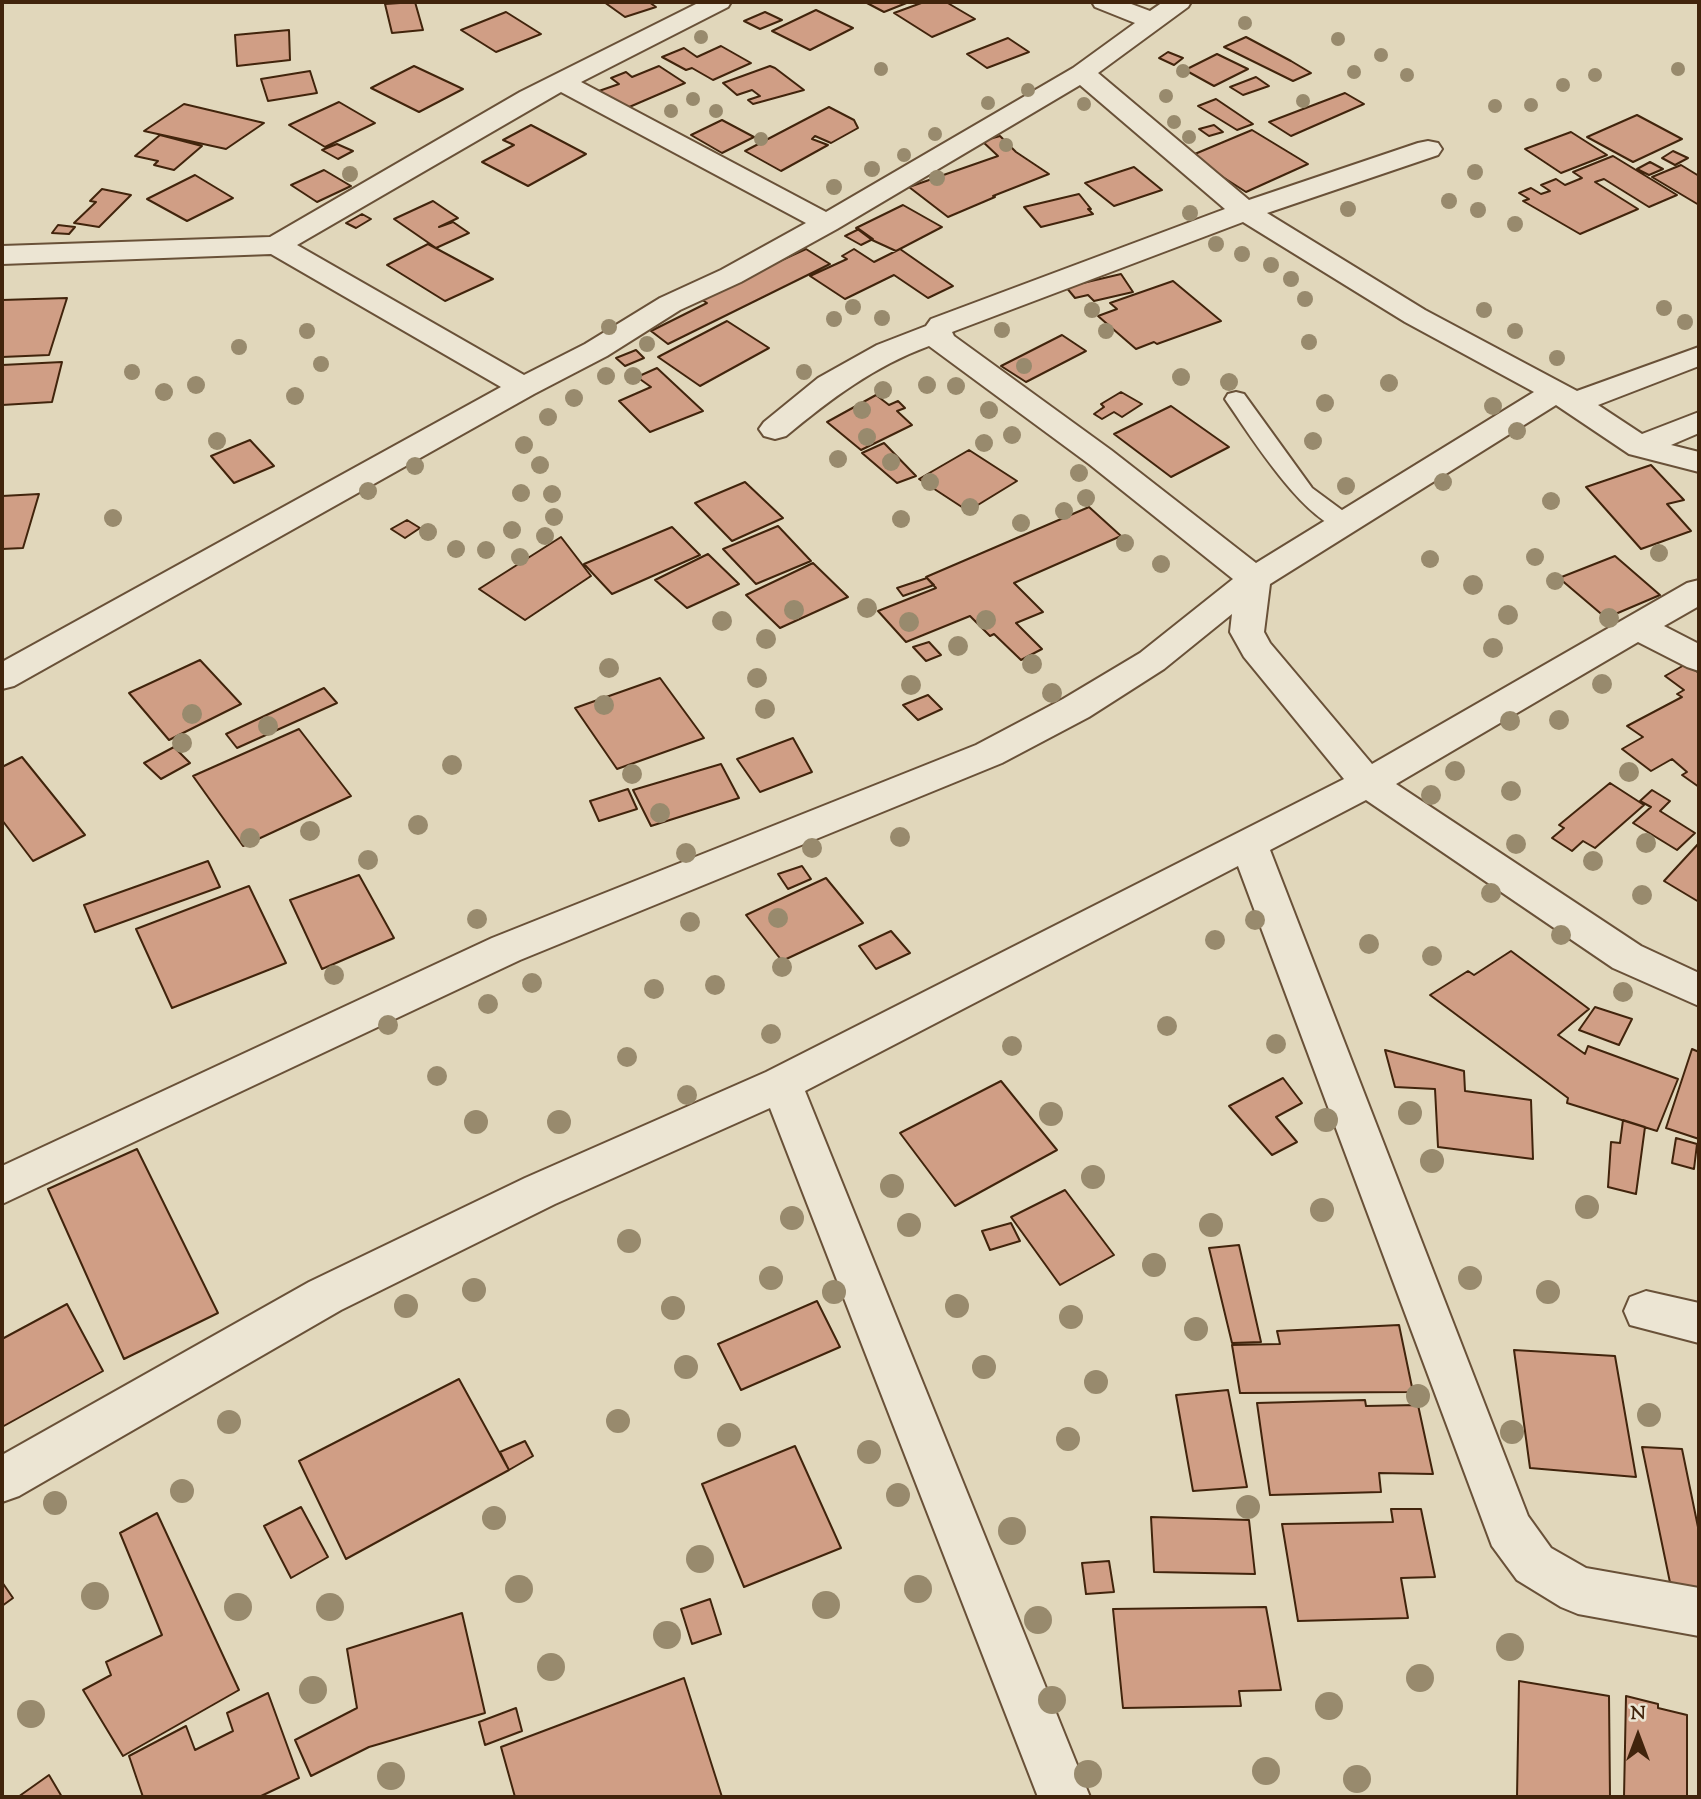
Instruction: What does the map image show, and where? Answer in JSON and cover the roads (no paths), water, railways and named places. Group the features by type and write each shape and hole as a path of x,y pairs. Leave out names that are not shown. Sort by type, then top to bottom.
{"street":[{"path":"2,255 276,245 561,82 719,2"},
{"path":"1104,2 1153,21"},
{"path":"2,677 523,387 596,350 670,304 731,276 827,223 1082,73 1179,2"},
{"path":"1082,73 1245,211 1415,316 1565,397 1640,447 1699,461"},
{"path":"561,82 827,223"},
{"path":"775,429 829,385 888,351 937,332 942,325 1245,211 1428,149"},
{"path":"276,245 523,387"},
{"path":"937,332 941,341 1095,452 1192,526 1254,579"},
{"path":"2,1186 506,949 989,754 1076,708 1152,661 1254,579 1565,397 1699,356"},
{"path":"1640,447 1699,421"},
{"path":"1254,579 1247,632 1256,649 1368,783 1627,957 1699,990"},
{"path":"2,1480 325,1296 540,1191 781,1084 1368,783 1640,628 1699,591"},
{"path":"1640,628 1699,659"},
{"path":"1249,844 1509,1530 1534,1564 1578,1590 1699,1612"},
{"path":"781,1084 1064,1797"},
{"path":"1646,1311 1699,1323"}],"lane":[{"path":"1236,399 1304,493 1346,524"}]}
